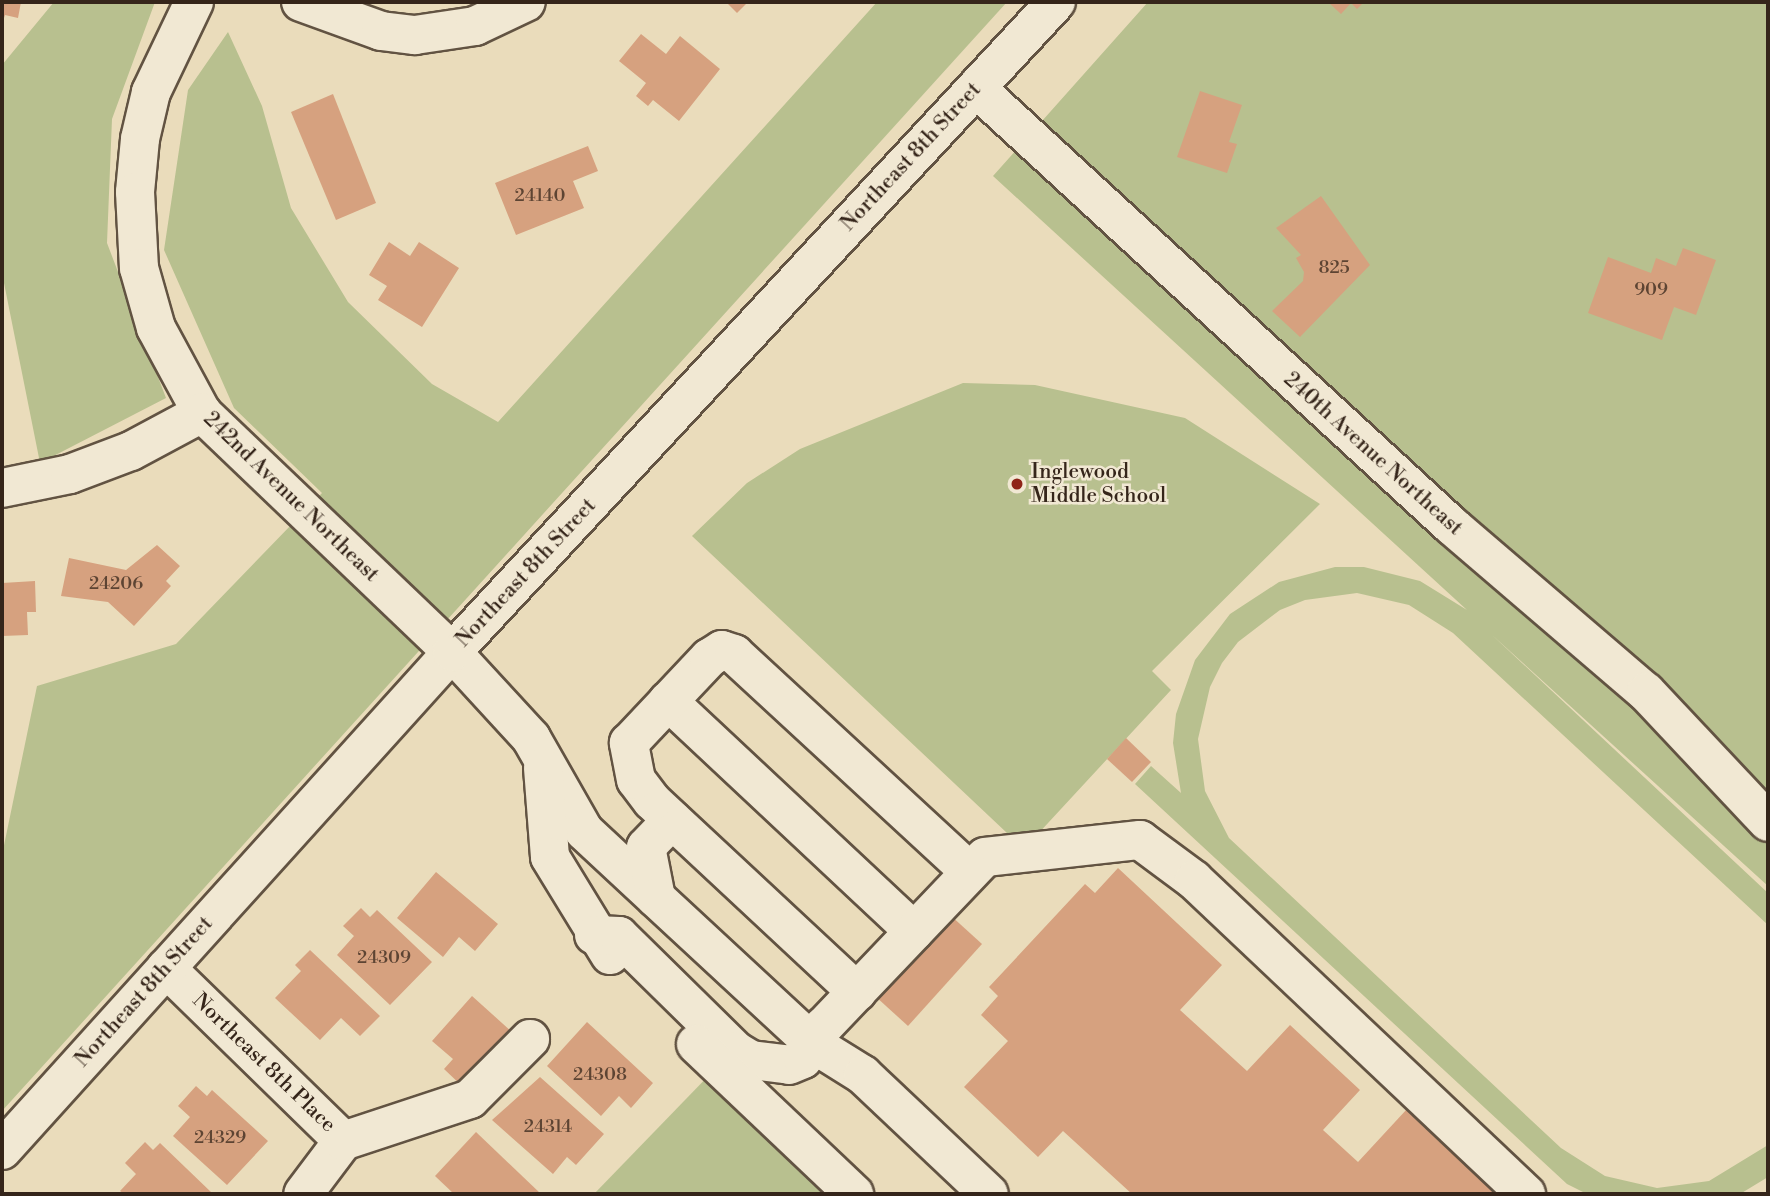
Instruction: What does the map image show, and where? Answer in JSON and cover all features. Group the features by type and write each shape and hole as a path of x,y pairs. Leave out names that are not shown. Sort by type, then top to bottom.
{"street":[{"name":"242nd Avenue Northeast","path":"194,2 151,92 135,192 139,268 156,328 202,413 452,652 531,738 584,831 618,865 815,1045 863,1076 989,1194"},
{"path":"301,2 381,30 415,35 475,26 526,2"},
{"name":"Northeast 8th Street","path":"2,1150 452,652 1056,2"},
{"name":"240th Avenue Northeast","path":"976,88 1452,526 1646,692 1768,822"},
{"path":"2,488 70,474 131,451 202,413"},
{"path":"857,992 652,801 629,763 629,743 668,701 709,658 722,650 734,654 970,872"},
{"path":"668,701 914,931"},
{"path":"543,763 550,857 571,888 594,935 737,1085 854,1194"},
{"path":"656,898 646,847 672,820"},
{"path":"594,935 619,936 751,1060 789,1065 815,1045 824,1026 985,857 1140,840 1194,880 1526,1194"},
{"path":"571,888 591,870 618,865"},
{"name":"Northeast 8th Place","path":"166,968 343,1141 303,1194"},
{"path":"343,1141 470,1099 530,1039"}],"green space":[{"path":"54,2 155,2 112,119 107,243 166,398 40,463 2,273 2,65"},
{"path":"877,2 1007,2 2,1111 2,855 37,686 176,644 322,493 234,408 164,250 188,90 228,32 262,106 291,208 348,302 432,384 498,422"},
{"path":"1148,2 1768,2 1768,886 1491,634 1768,893 1768,925 1453,633 1409,605 1357,593 1305,600 1280,610 1238,642 1222,663 1210,687 1198,739 1205,791 1229,838 1561,1148 1605,1176 1657,1188 1709,1181 1768,1145 1768,1177 1740,1194 1587,1194 1567,1184 1135,784 1151,766 1181,793 1173,743 1176,714 1195,660 1230,614 1279,582 1335,567 1364,567 1420,581 1467,610 993,176"},
{"path":"963,383 1035,385 1185,418 1320,504 1152,671 1171,690 1036,836 1007,833 692,536 747,483 800,449"},
{"path":"715,1069 849,1194 594,1194"}],"building":[{"path":"2,2 21,2 18,18 5,15 2,24"},
{"path":"726,2 748,2 737,13"},
{"path":"1328,2 1364,2 1357,9 1351,3 1341,14"},
{"path":"641,34 666,54 680,36 720,69 679,121 653,100 648,106 636,96 646,83 619,61"},
{"path":"1200,91 1242,105 1229,142 1237,144 1227,173 1177,157"},
{"path":"333,94 376,203 336,220 291,112"},
{"path":"588,146 598,171 573,181 584,208 516,235 495,183"},
{"path":"1321,196 1370,265 1300,337 1272,311 1303,281 1304,272 1296,258 1301,255 1276,228"},
{"path":"389,242 410,256 419,242 459,268 422,327 378,300 387,286 369,275"},
{"path":"1683,248 1716,260 1696,315 1674,307 1662,340 1588,313 1608,257 1651,273 1656,258 1676,266"},
{"path":"157,545 180,566 166,581 171,586 134,626 108,602 61,596 69,558 126,570"},
{"path":"35,581 36,612 27,612 28,635 2,636 2,583"},
{"path":"1126,738 1151,762 1132,782 1107,759"},
{"path":"1118,868 1222,965 1180,1010 1247,1071 1290,1025 1360,1090 1323,1130 1358,1162 1407,1109 1494,1189 1490,1194 1132,1194 1063,1131 1038,1157 964,1087 1008,1041 981,1015 998,996 989,987 1085,884 1095,893"},
{"path":"436,872 498,924 475,951 459,937 443,957 397,918"},
{"path":"361,908 370,917 377,910 432,962 390,1005 337,955 354,936 343,926"},
{"path":"949,914 982,944 908,1026 875,996"},
{"path":"310,950 380,1016 360,1036 341,1018 320,1040 275,998 301,971 295,965"},
{"path":"472,996 512,1032 463,1087 444,1069 453,1059 432,1041"},
{"path":"587,1022 653,1083 631,1108 619,1096 601,1116 547,1066"},
{"path":"540,1077 604,1134 576,1165 567,1157 553,1174 492,1120"},
{"path":"196,1086 207,1096 212,1090 268,1141 227,1185 173,1136 190,1117 178,1106"},
{"path":"476,1132 541,1194 454,1194 435,1176"},
{"path":"145,1142 153,1150 160,1143 212,1193 124,1194 120,1191 136,1174 125,1163"}],"place":[{"name":"Inglewood Middle School","path":"1017,484"}]}
